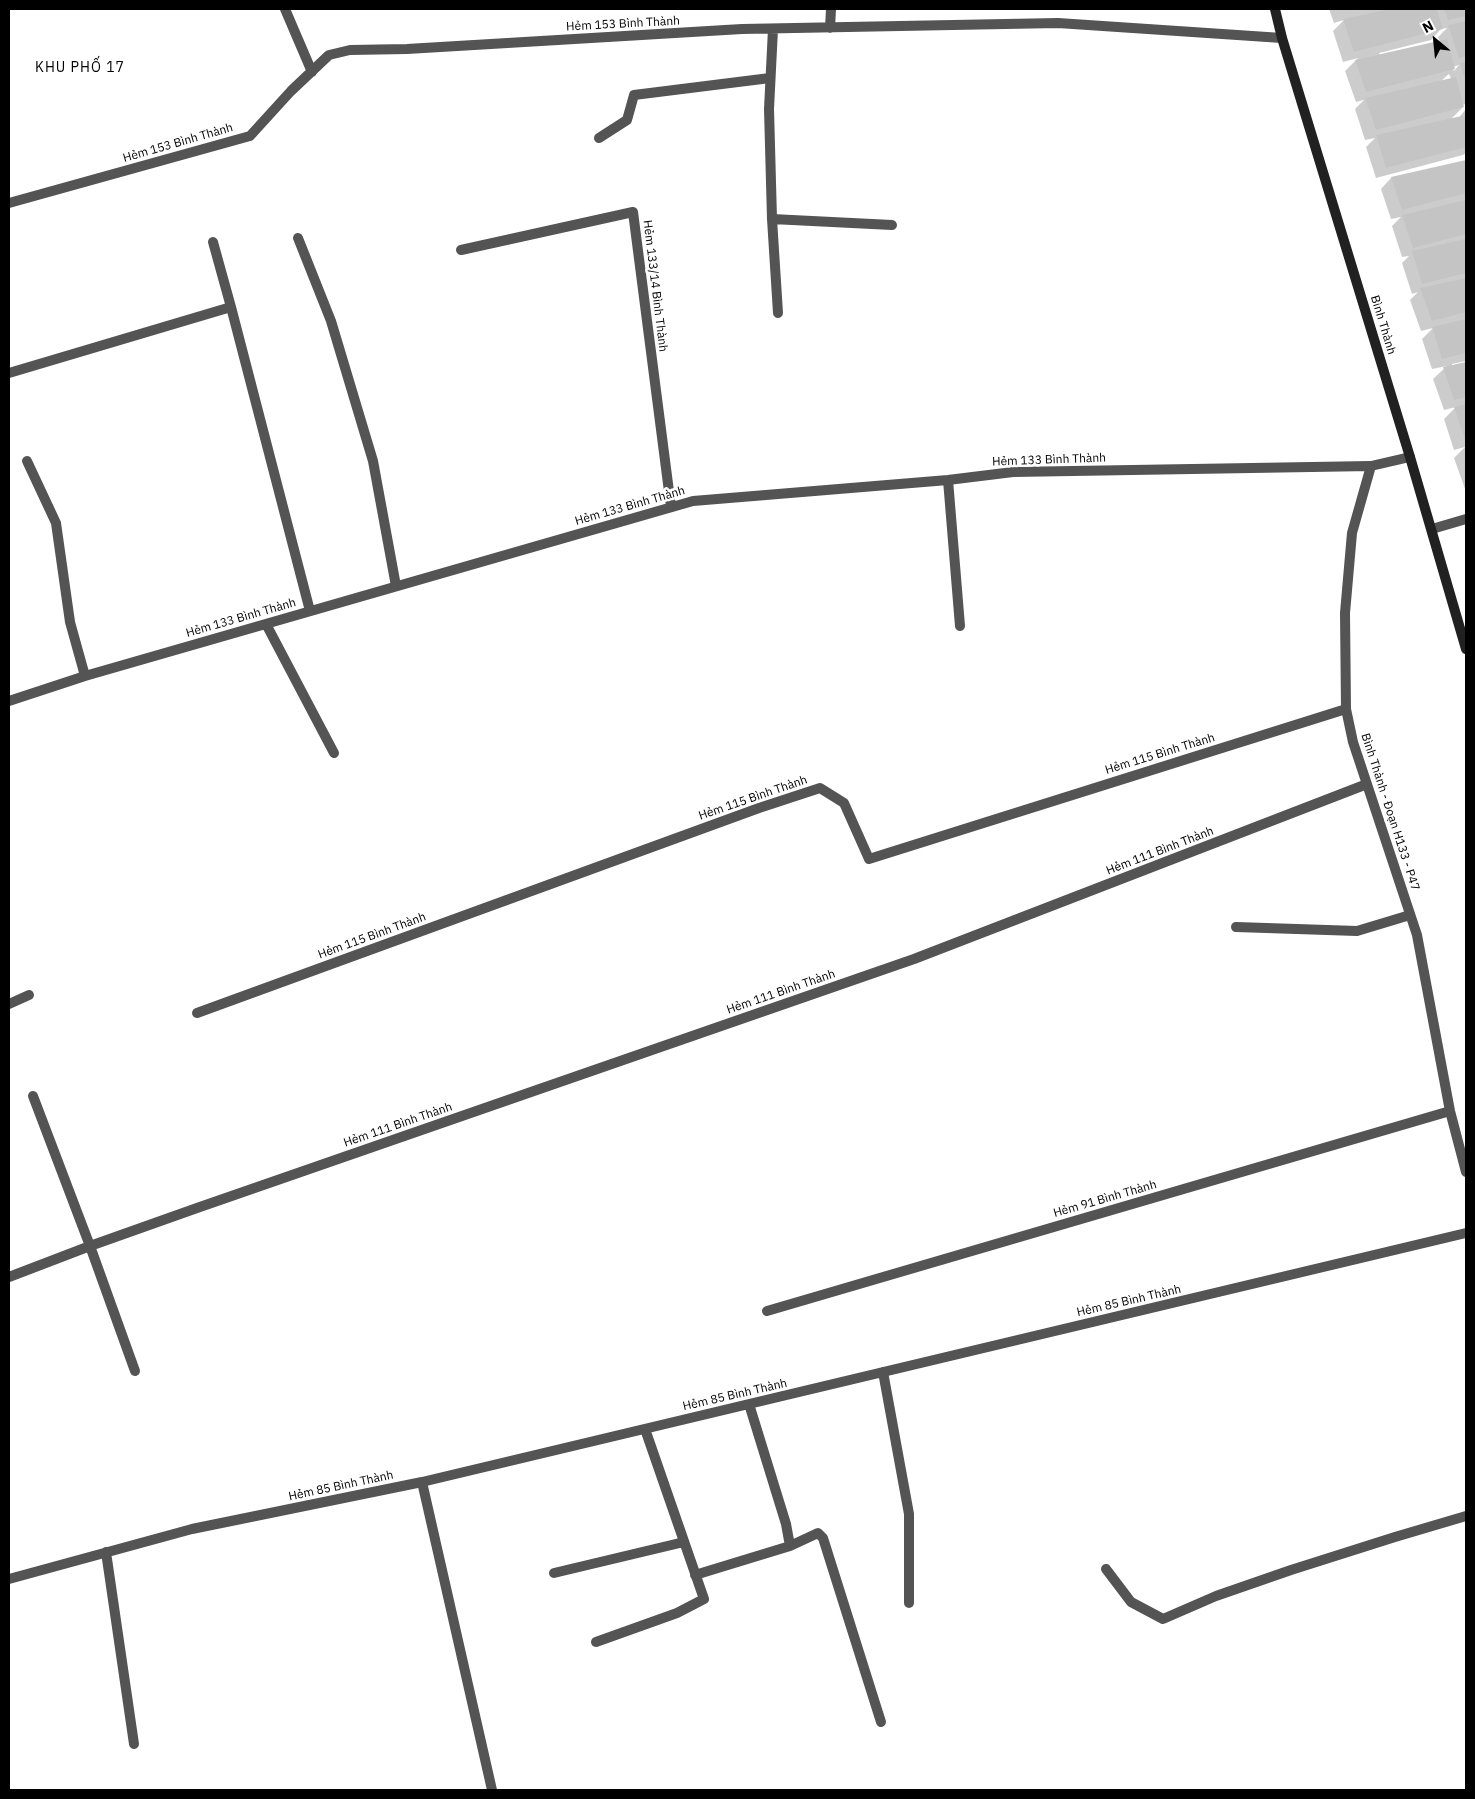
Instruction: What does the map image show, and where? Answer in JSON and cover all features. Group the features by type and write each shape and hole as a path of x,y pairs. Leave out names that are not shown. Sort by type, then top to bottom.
{"street":[{"path":"285,9 312,72"},
{"path":"830,28 831,9"},
{"name":"Bình Thành","path":"1275,9 1282,38 1432,529 1466,649"},
{"name":"Hẻm 153 Bình Thành","path":"9,203 250,136 291,91 329,55 350,50 407,49 773,29 1058,23 1282,38"},
{"path":"773,29 768,109 778,313"},
{"path":"599,138 627,120 634,95 770,78"},
{"name":"Hẻm 133/14 Bình Thành","path":"461,250 633,212 671,507"},
{"path":"772,219 892,224"},
{"path":"298,238 331,321 373,461 396,586"},
{"path":"213,242 310,611"},
{"path":"9,373 231,307"},
{"path":"1371,466 1410,456"},
{"path":"27,462 56,523 70,622 85,676"},
{"name":"Hẻm 133 Bình Thành","path":"9,701 85,676 693,501 948,480 1013,472 1371,466"},
{"name":"Bình Thành - Đoạn H133 - P47","path":"1371,466 1352,533 1346,613 1346,710 1353,742 1417,935 1450,1111 1466,1172"},
{"path":"948,480 960,626"},
{"path":"1432,529 1466,519"},
{"path":"266,624 334,753"},
{"name":"Hẻm 115 Bình Thành","path":"196,1013 731,818 820,788 844,804 869,858 1346,710"},
{"name":"Hẻm 111 Bình Thành","path":"90,1246 914,959 1367,784"},
{"path":"1236,927 1358,931 1410,915"},
{"path":"9,1004 29,995"},
{"path":"33,1096 135,1371"},
{"name":"Hẻm 91 Bình Thành","path":"767,1311 1450,1111"},
{"name":"Hẻm 85 Bình Thành","path":"9,1579 192,1530 422,1482 1466,1233"},
{"path":"9,1277 90,1246"},
{"path":"883,1372 909,1514 909,1603"},
{"path":"749,1404 786,1524 790,1546"},
{"path":"596,1642 677,1613 704,1599 645,1429"},
{"path":"422,1482 492,1790"},
{"path":"1106,1569 1131,1602 1163,1619 1216,1596 1395,1537 1466,1516"},
{"path":"695,1575 790,1546 818,1533 823,1538 881,1722"},
{"path":"554,1573 684,1542"},
{"path":"106,1552 134,1744"}],"building":[{"path":"1390,9 1437,9 1443,29 1354,52 1343,19"},
{"path":"1444,9 1466,9 1466,16 1448,20"},
{"path":"1466,21 1466,56 1459,58 1448,25"},
{"path":"1447,39 1455,69 1366,92 1355,60"},
{"path":"1466,62 1466,83 1460,63"},
{"path":"1456,77 1464,107 1376,130 1365,98"},
{"path":"1466,115 1466,147 1386,168 1376,135"},
{"path":"1466,160 1466,193 1402,210 1391,177"},
{"path":"1466,200 1466,234 1413,248 1402,215"},
{"path":"1466,239 1466,273 1422,284 1412,251"},
{"path":"1466,278 1466,312 1432,321 1420,288"},
{"path":"1466,319 1466,353 1442,359 1432,327"},
{"path":"1466,362 1466,397 1454,400 1443,367"},
{"path":"1466,404 1466,439 1465,440 1454,407"}],"district":[{"name":"KHU PHỐ 17","path":"80,68"}]}
